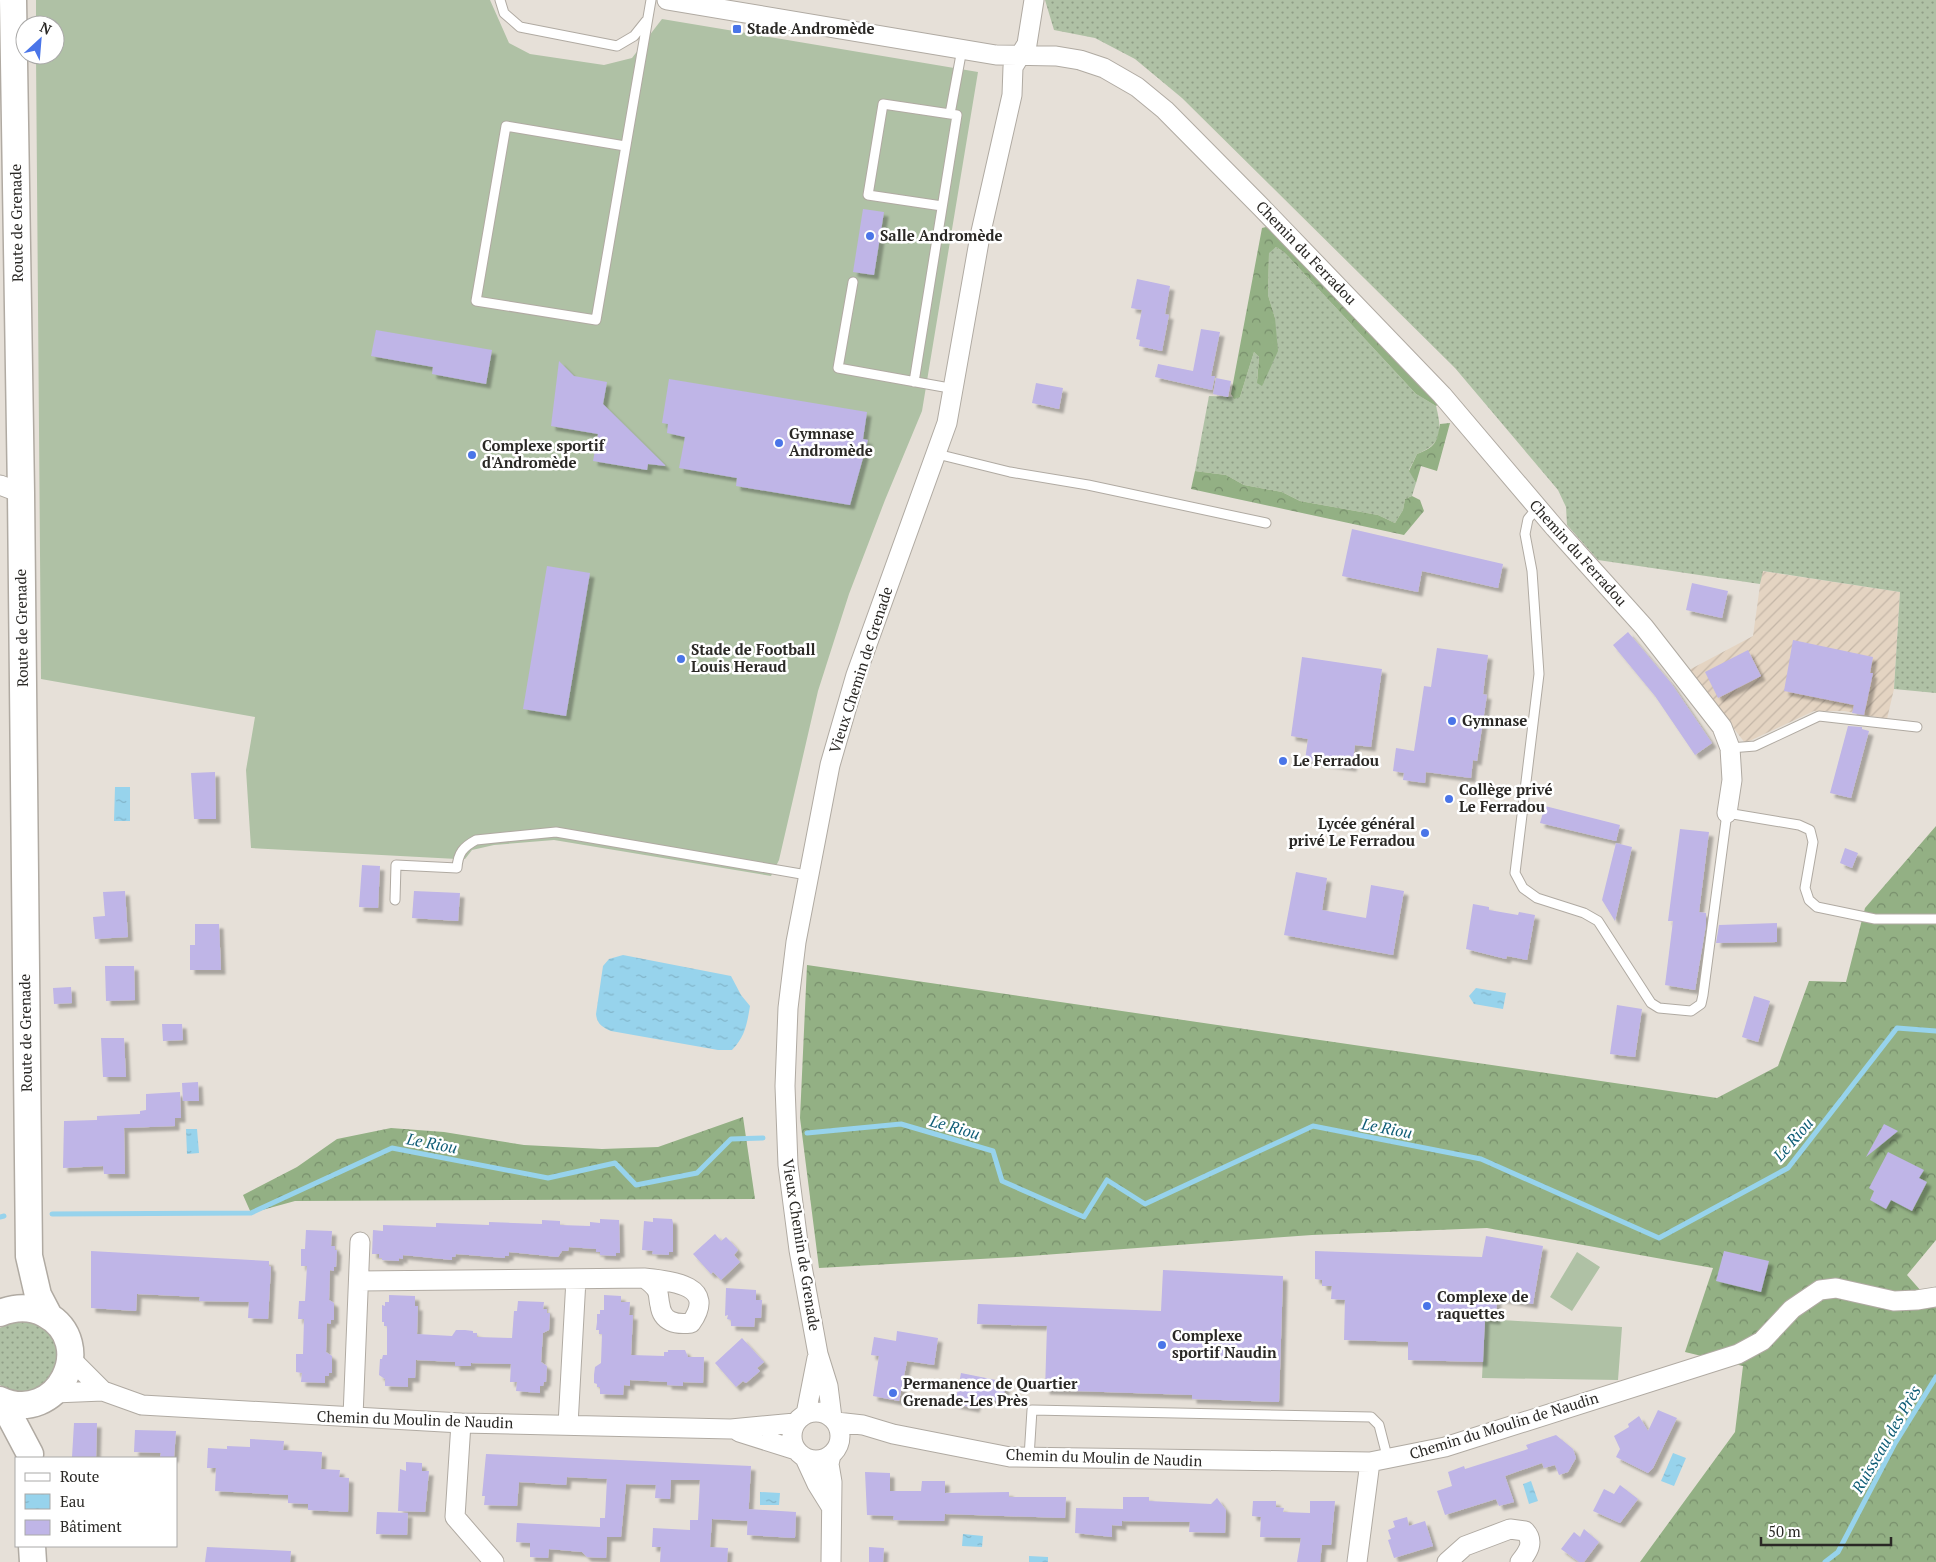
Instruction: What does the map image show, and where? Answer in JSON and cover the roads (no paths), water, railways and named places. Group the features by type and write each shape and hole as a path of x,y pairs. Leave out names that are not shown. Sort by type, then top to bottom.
{"main road":[{"name":"Route de Grenade","path":"13,0 11,488 29,1256"},
{"path":"3,1312 15,1298 23,1280 29,1256"},
{"path":"29,1256 38,1295 49,1316 59,1325 66,1337 70,1358 66,1377 48,1397 30,1456"},
{"path":"3,1312 28,1308 49,1316"},
{"path":"1,1401 22,1405 48,1397"},
{"path":"1,1401 30,1456"},
{"path":"32,1547 33,1562"}],"street":[{"name":"Chemin du Ferradou","path":"667,0 996,55 1056,56 1080,60 1104,68 1138,87 1165,110 1442,395 1537,508 1644,627 1722,727 1730,748 1732,780 1727,813"},
{"name":"Vieux Chemin de Grenade","path":"834,1420 828,1386 818,1354 792,1206 788,1165 784,1086 788,1008 796,942 807,875 830,765 856,675 937,454 955,389 980,236 1012,95 1012,66 1022,55 1027,44 1034,0"},
{"path":"353,1417 360,1281 360,1242"},
{"path":"360,1281 644,1278"},
{"path":"568,1425 576,1279"},
{"name":"Chemin du Moulin de Naudin","path":"834,1420 862,1425 893,1434 1010,1457 1379,1461 1445,1447 1738,1354 1762,1341 1792,1309 1820,1290 1836,1288 1894,1301 1917,1300 1936,1296"},
{"name":"Vieux Chemin de Grenade","path":"801,1419 818,1354"},
{"name":"Chemin du Moulin de Naudin","path":"70,1358 103,1390 142,1405 461,1423 731,1429 801,1419"},
{"name":"Chemin du Moulin de Naudin","path":"48,1397 103,1390"},
{"path":"830,1505 792,1436 801,1419 815,1412 834,1420 839,1428 836,1449 829,1464 832,1482 830,1505 831,1562"},
{"path":"461,1423 455,1517 494,1562"},
{"name":"Chemin du Moulin de Naudin","path":"731,1429 801,1454"},
{"name":"Chemin du Moulin de Naudin","path":"836,1449 863,1435 893,1434"},
{"path":"801,1454 819,1460 836,1449"},
{"path":"1357,1562 1379,1461"},
{"path":"1447,1562 1464,1546 1510,1529 1525,1531 1530,1536 1531,1543 1527,1554 1520,1562"}],"lane":[{"path":"500,0 504,13 520,27 617,46 634,36 647,20"},
{"path":"625,146 506,126 476,301 596,320 651,0"},
{"path":"914,382 942,206 962,50"},
{"path":"942,206 868,196 883,104 954,114"},
{"path":"853,282 838,368 955,389"},
{"path":"937,454 1010,472 1088,485 1266,522"},
{"path":"1537,508 1528,518 1525,534 1532,571 1539,674 1515,873 1523,888 1537,898 1584,913 1598,921 1651,1003 1659,1008 1691,1011 1701,1004 1703,995 1727,813 1799,825 1810,830 1813,842 1805,888 1809,900 1817,907 1875,918 1936,919"},
{"path":"1730,748 1755,746 1819,716 1918,727"},
{"path":"395,900 396,865 457,868 459,853 465,846 476,840 556,832 807,875"},
{"path":"1029,1457 1032,1410 1370,1417 1379,1425 1379,1461"}],"water":[{"path":"115,787 130,787 130,821 114,821"},
{"path":"623,955 731,976 741,995 750,1006 745,1030 740,1040 732,1050 718,1050 611,1031 603,1026 599,1023 596,1014 603,966 609,959"},
{"path":"1476,988 1506,993 1503,1009 1474,1004 1469,996"},
{"path":"186,1129 197,1129 199,1153 187,1154"},
{"path":"1673,1453 1686,1458 1674,1486 1661,1481"},
{"path":"1531,1481 1538,1501 1529,1504 1523,1484"},
{"path":"760,1492 780,1493 779,1505 760,1505"},
{"path":"963,1534 983,1536 982,1547 962,1546"},
{"path":"1029,1556 1048,1557 1048,1562 1029,1562"}],"waterway":[{"name":"Le Riou","path":"807,1133 901,1124 993,1151 1002,1181 1084,1217 1107,1180 1145,1204 1313,1126 1481,1159 1659,1238 1788,1168 1897,1028 1936,1031"},
{"name":"Le Riou","path":"52,1214 251,1213 392,1148 548,1178 615,1163 636,1185 697,1173 731,1139 763,1138"},
{"name":"Le Riou","path":"0,1217 4,1216"},
{"name":"Ruisseau des Près","path":"1825,1562 1838,1552 1894,1445 1936,1377"}],"place":[{"name":"Stade Andromède","path":"737,29"},
{"name":"Salle Andromède","path":"870,236"},
{"name":"Gymnase Andromède","path":"779,443"},
{"name":"Complexe sportif d'Andromède","path":"472,455"},
{"name":"Stade de Football Louis Heraud","path":"681,659"},
{"name":"Gymnase","path":"1452,721"},
{"name":"Le Ferradou","path":"1283,761"},
{"name":"Collège privé Le Ferradou","path":"1449,799"},
{"name":"Lycée général privé Le Ferradou","path":"1425,833"},
{"name":"Complexe de raquettes","path":"1427,1306"},
{"name":"Complexe sportif Naudin","path":"1162,1345"},
{"name":"Permanence de Quartier Grenade-Les Près","path":"893,1393"}]}
